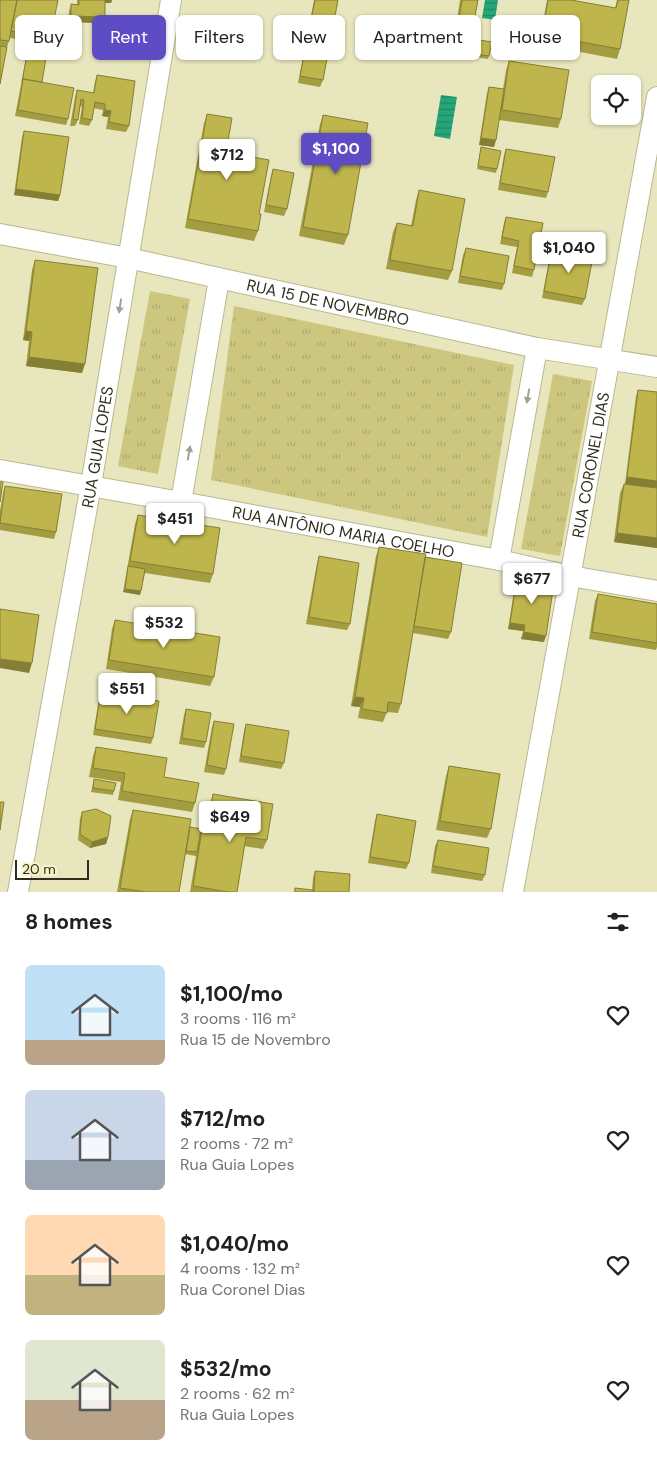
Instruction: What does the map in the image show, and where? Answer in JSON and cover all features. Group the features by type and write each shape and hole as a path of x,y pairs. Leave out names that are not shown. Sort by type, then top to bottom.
{"street":[{"name":"RUA GUIA LOPES","path":"18,892 91,485 171,0"},
{"name":"RUA CORONEL DIAS","path":"513,892 657,97"},
{"name":"RUA 15 DE NOVEMBRO","path":"0,234 128,258 537,348 657,367"},
{"path":"181,502 219,279"},
{"path":"499,560 537,348"},
{"name":"RUA ANTÔNIO MARIA COELHO","path":"0,470 499,560 570,576 657,591"}],"green space":[{"path":"150,291 190,299 158,474 118,466"},
{"path":"234,306 514,365 487,537 211,480"},
{"path":"553,374 592,381 560,556 521,549"}],"shaded area":[{"path":"485,0 498,0 496,15 491,15 491,19 482,18"},
{"path":"441,95 457,97 450,139 434,136"}],"building":[{"path":"0,0 17,0 9,41 0,40"},
{"path":"17,0 58,0 55,15 15,15 15,32 11,31"},
{"path":"79,0 105,0 105,15 92,15 92,17 71,15 71,4 79,5"},
{"path":"315,0 338,0 335,15 312,15"},
{"path":"462,0 478,0 475,15 460,15"},
{"path":"548,0 571,0 616,8 618,0 629,0 620,49 580,42 580,15 545,15"},
{"path":"481,40 491,42 489,56 481,55"},
{"path":"0,46 7,47 0,84"},
{"path":"26,60 46,60 42,82 23,79 22,82"},
{"path":"303,60 327,60 323,80 300,76"},
{"path":"509,61 569,70 561,119 502,110"},
{"path":"97,75 135,81 129,126 109,122 111,111 105,110 105,104 95,102 92,120 82,118 84,100 81,99 78,120 73,119 77,90 94,93"},
{"path":"23,79 74,88 68,119 18,110"},
{"path":"489,87 504,89 496,140 481,138"},
{"path":"207,114 232,118 226,152 269,160 259,214 261,214 258,231 188,219"},
{"path":"323,115 368,123 348,235 303,227"},
{"path":"24,131 69,137 60,195 16,189"},
{"path":"481,147 501,151 497,169 478,166"},
{"path":"506,149 555,157 548,192 500,183"},
{"path":"273,169 294,173 287,209 266,205"},
{"path":"419,190 465,199 452,271 390,260 397,223 413,226"},
{"path":"506,217 543,223 534,270 514,266 519,241 502,237"},
{"path":"466,248 509,256 504,284 460,276"},
{"path":"552,249 593,256 585,299 544,291"},
{"path":"35,260 98,268 85,364 29,357 32,332 26,331"},
{"path":"638,390 657,392 657,481 627,477"},
{"path":"0,482 3,482 0,502"},
{"path":"624,484 657,488 657,538 617,533"},
{"path":"5,486 62,494 56,532 0,523"},
{"path":"138,515 220,528 213,574 130,561"},
{"path":"379,547 426,554 401,704 388,702 387,713 362,709 364,698 355,697"},
{"path":"319,556 359,563 350,624 309,617"},
{"path":"425,557 462,563 451,632 414,626"},
{"path":"128,566 145,569 141,591 125,589"},
{"path":"517,577 554,583 546,636 524,632 525,625 510,623"},
{"path":"598,594 657,604 657,643 592,632"},
{"path":"0,609 39,615 32,663 0,659"},
{"path":"115,620 220,637 214,677 109,660"},
{"path":"101,692 159,701 153,738 95,729"},
{"path":"186,709 211,713 206,742 182,738"},
{"path":"214,721 234,724 226,769 207,765"},
{"path":"246,724 289,731 284,763 241,756"},
{"path":"96,747 167,758 164,777 199,783 195,803 122,791 125,773 93,768"},
{"path":"449,766 500,774 491,829 440,821"},
{"path":"94,779 116,783 114,791 93,788"},
{"path":"213,794 273,804 267,840 246,837 237,892 193,886 203,823 228,827 231,809 211,806"},
{"path":"0,802 4,802 0,830"},
{"path":"96,809 111,816 108,837 92,842 80,834 82,812"},
{"path":"133,810 191,819 179,892 146,892 120,888"},
{"path":"377,814 416,821 409,863 370,857"},
{"path":"190,827 201,829 197,852 186,851"},
{"path":"438,840 489,848 485,875 433,866"},
{"path":"315,871 350,874 349,892 314,892"},
{"path":"295,888 313,890 313,892 295,892"}]}
